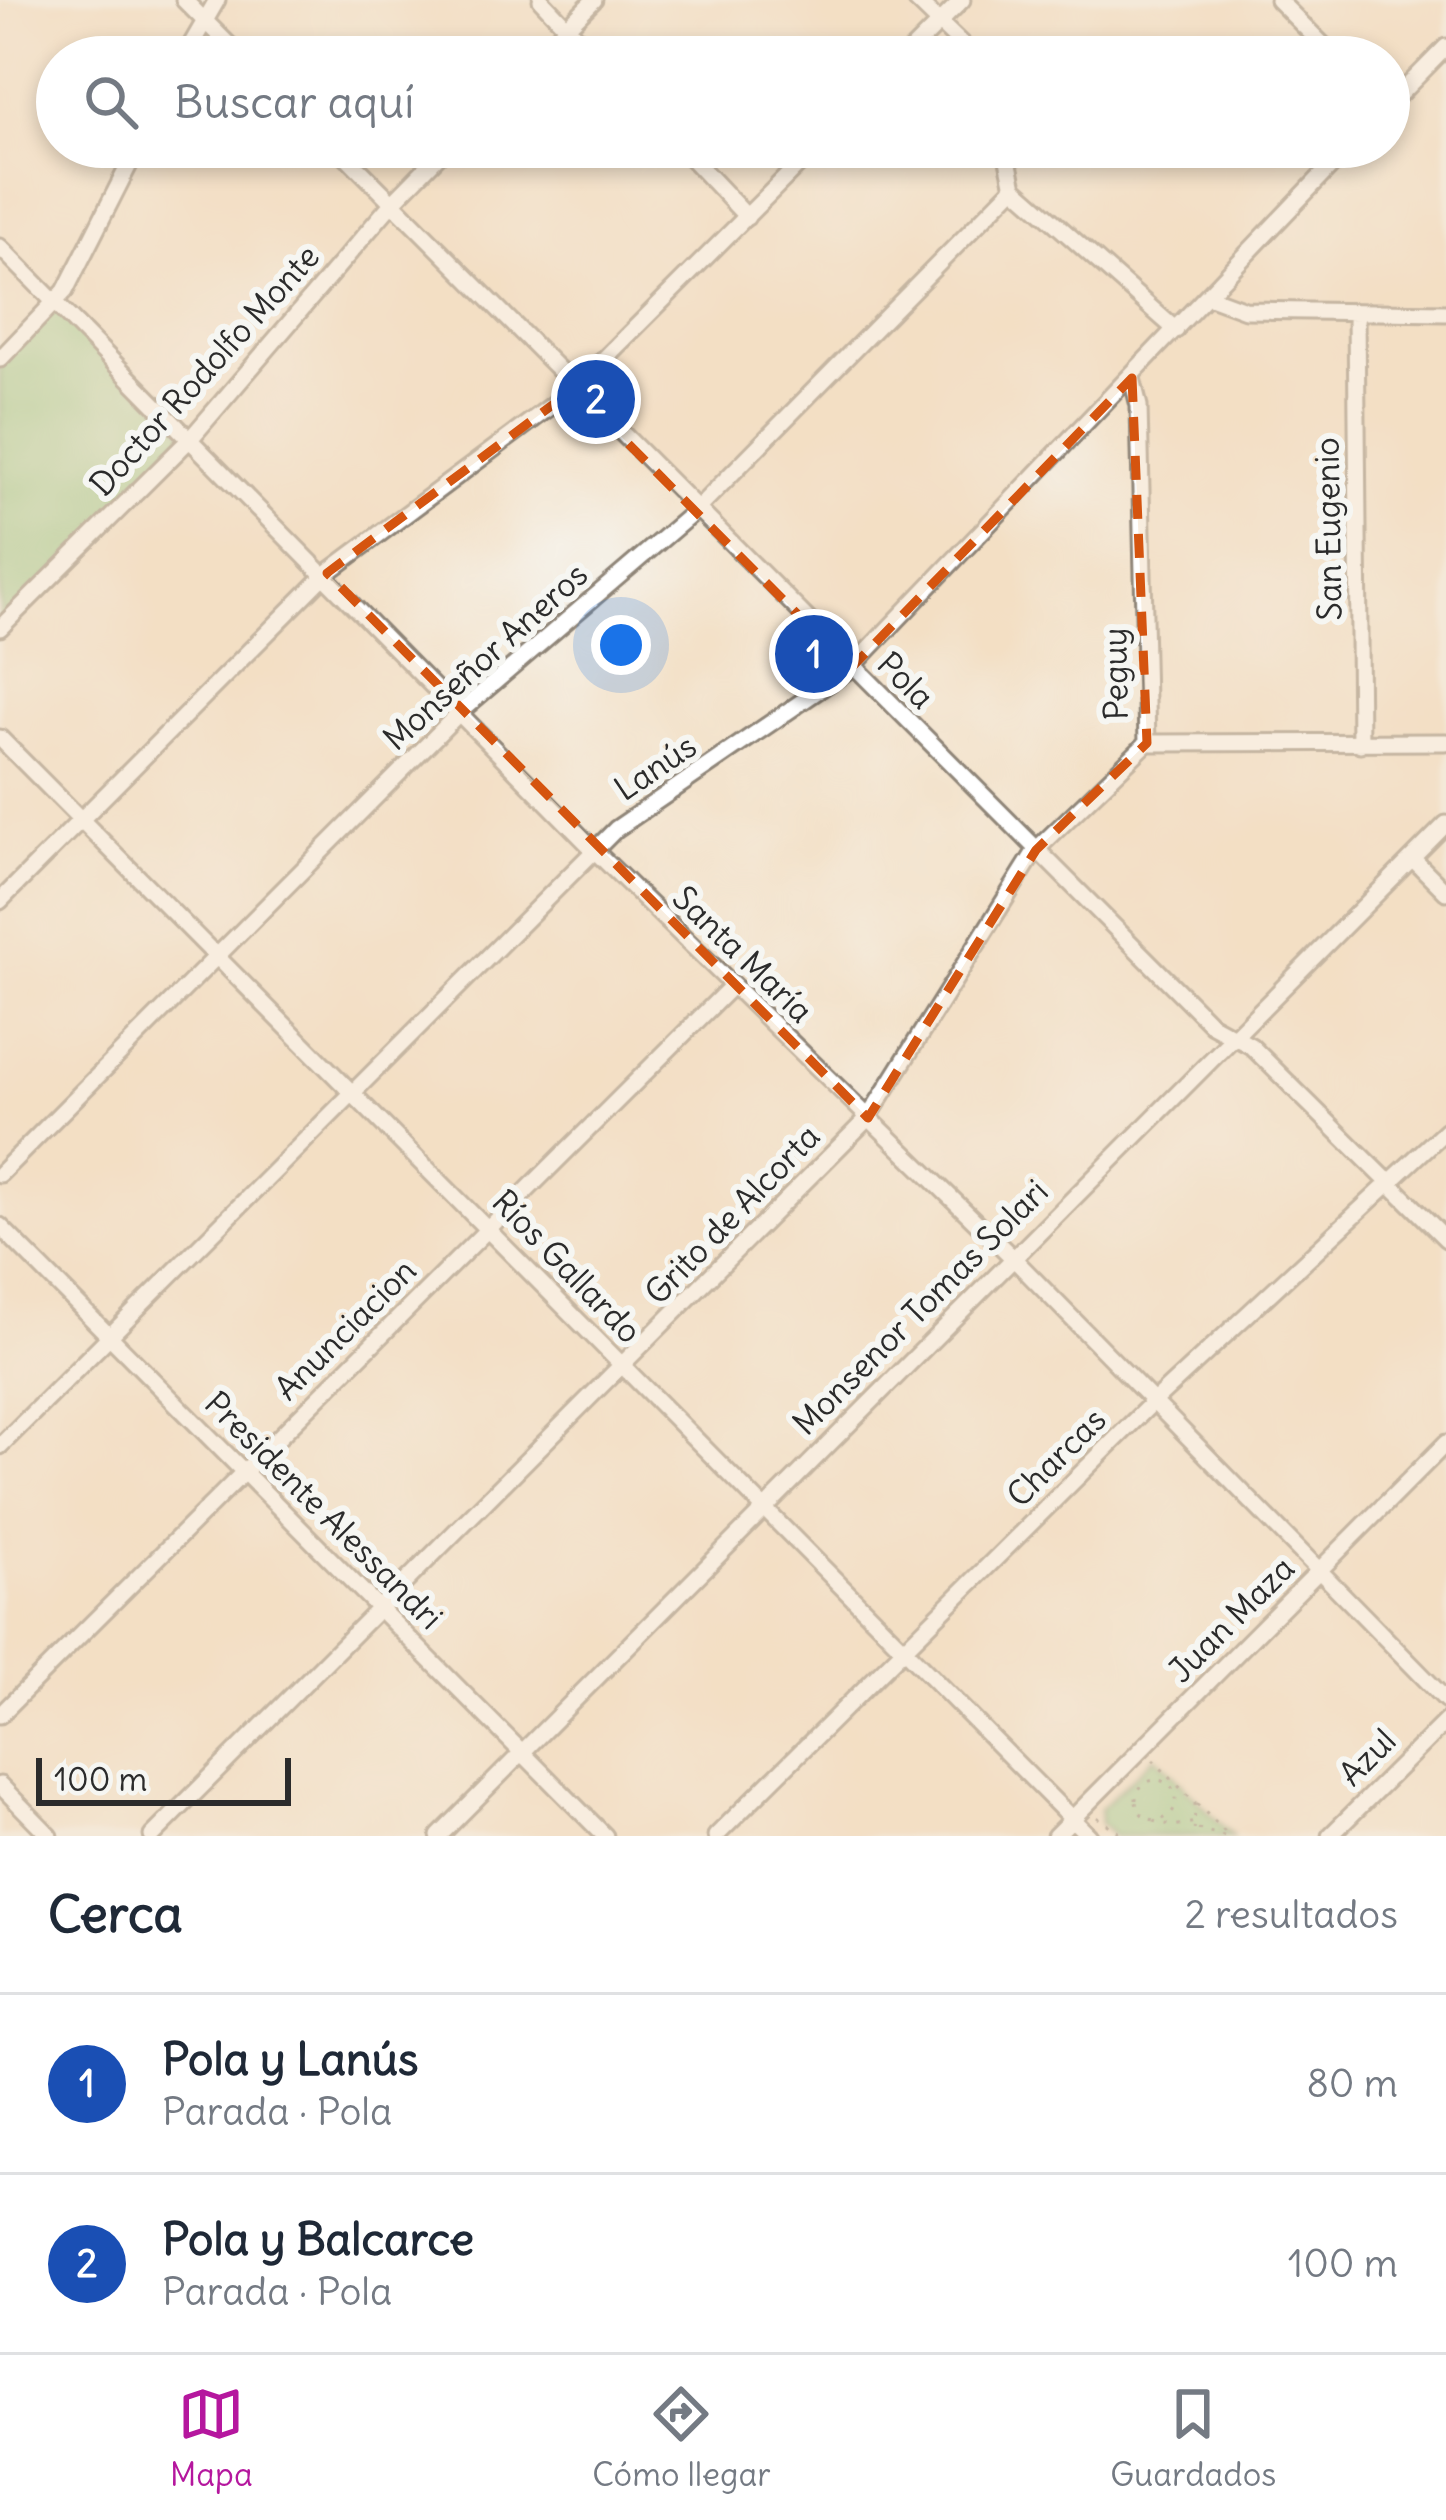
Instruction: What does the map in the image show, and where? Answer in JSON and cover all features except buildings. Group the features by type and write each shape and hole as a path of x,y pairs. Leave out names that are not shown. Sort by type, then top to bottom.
{"street":[{"path":"184,0 220,36"},
{"path":"195,36 218,0"},
{"path":"541,0 575,36"},
{"path":"558,36 594,0"},
{"path":"916,0 953,36"},
{"path":"925,36 962,0"},
{"path":"1278,0 1314,36"},
{"path":"1410,84 1446,47"},
{"path":"0,358 56,303 127,168"},
{"name":"Pola","path":"359,168 851,668 1212,1025 1251,1046 1446,1239"},
{"name":"Doctor Rodolfo Monte","path":"0,628 191,438 426,168"},
{"path":"700,168 746,217"},
{"path":"0,901 327,573 574,389 794,168"},
{"path":"1010,168 1014,187 1176,331"},
{"name":"Lanús","path":"0,1446 594,850 851,668 1330,168"},
{"name":"Monseñor Aneros","path":"0,1174 462,710 695,511 1014,187"},
{"name":"Santa María","path":"0,247 462,710 594,850 1012,1257 1318,1575 1446,1700"},
{"path":"1210,297 1245,310 1446,313"},
{"name":"San Eugenio","path":"1356,313 1360,744"},
{"name":"Peguy","path":"1132,378 1139,406 1147,743 1446,742"},
{"name":"Ríos Gallardo","path":"0,737 490,1228 623,1368 905,1649 1078,1813 1089,1836"},
{"name":"Grito de Alcorta","path":"152,1836 868,1118 1036,850 1147,743"},
{"name":"Monsenor Tomas Solari","path":"440,1836 1446,824"},
{"path":"1413,859 1446,892"},
{"name":"Anunciacion","path":"0,1715 732,986"},
{"name":"Charcas","path":"716,1836 1151,1404 1446,1130"},
{"name":"Presidente Alessandri","path":"0,1226 605,1836"},
{"name":"Juan Maza","path":"1055,1836 1446,1443"},
{"name":"Azul","path":"1330,1836 1446,1720"},
{"path":"0,1785 50,1836"}],"path":[{"path":"1142,1749 1226,1836"},
{"path":"1152,1820 1170,1814 1176,1802 1168,1784 1156,1780 1138,1790 1141,1814 1152,1820 1173,1826 1198,1821"},
{"path":"1194,1836 1196,1803"},
{"path":"1078,1813 1125,1836"},
{"path":"1196,1829 1226,1836"}],"highlighted area":[{"path":"1132,378 1147,743 1036,850 868,1118 327,573 574,389 851,668"}],"green space":[{"path":"56,303 191,438 0,628 0,359"},
{"path":"1155,1756 1232,1836 1114,1836 1101,1824 1100,1809"}],"place":[{"name":"Pola y Balcarce","path":"596,399"},
{"name":"Pola y Lanús","path":"814,654"}]}
